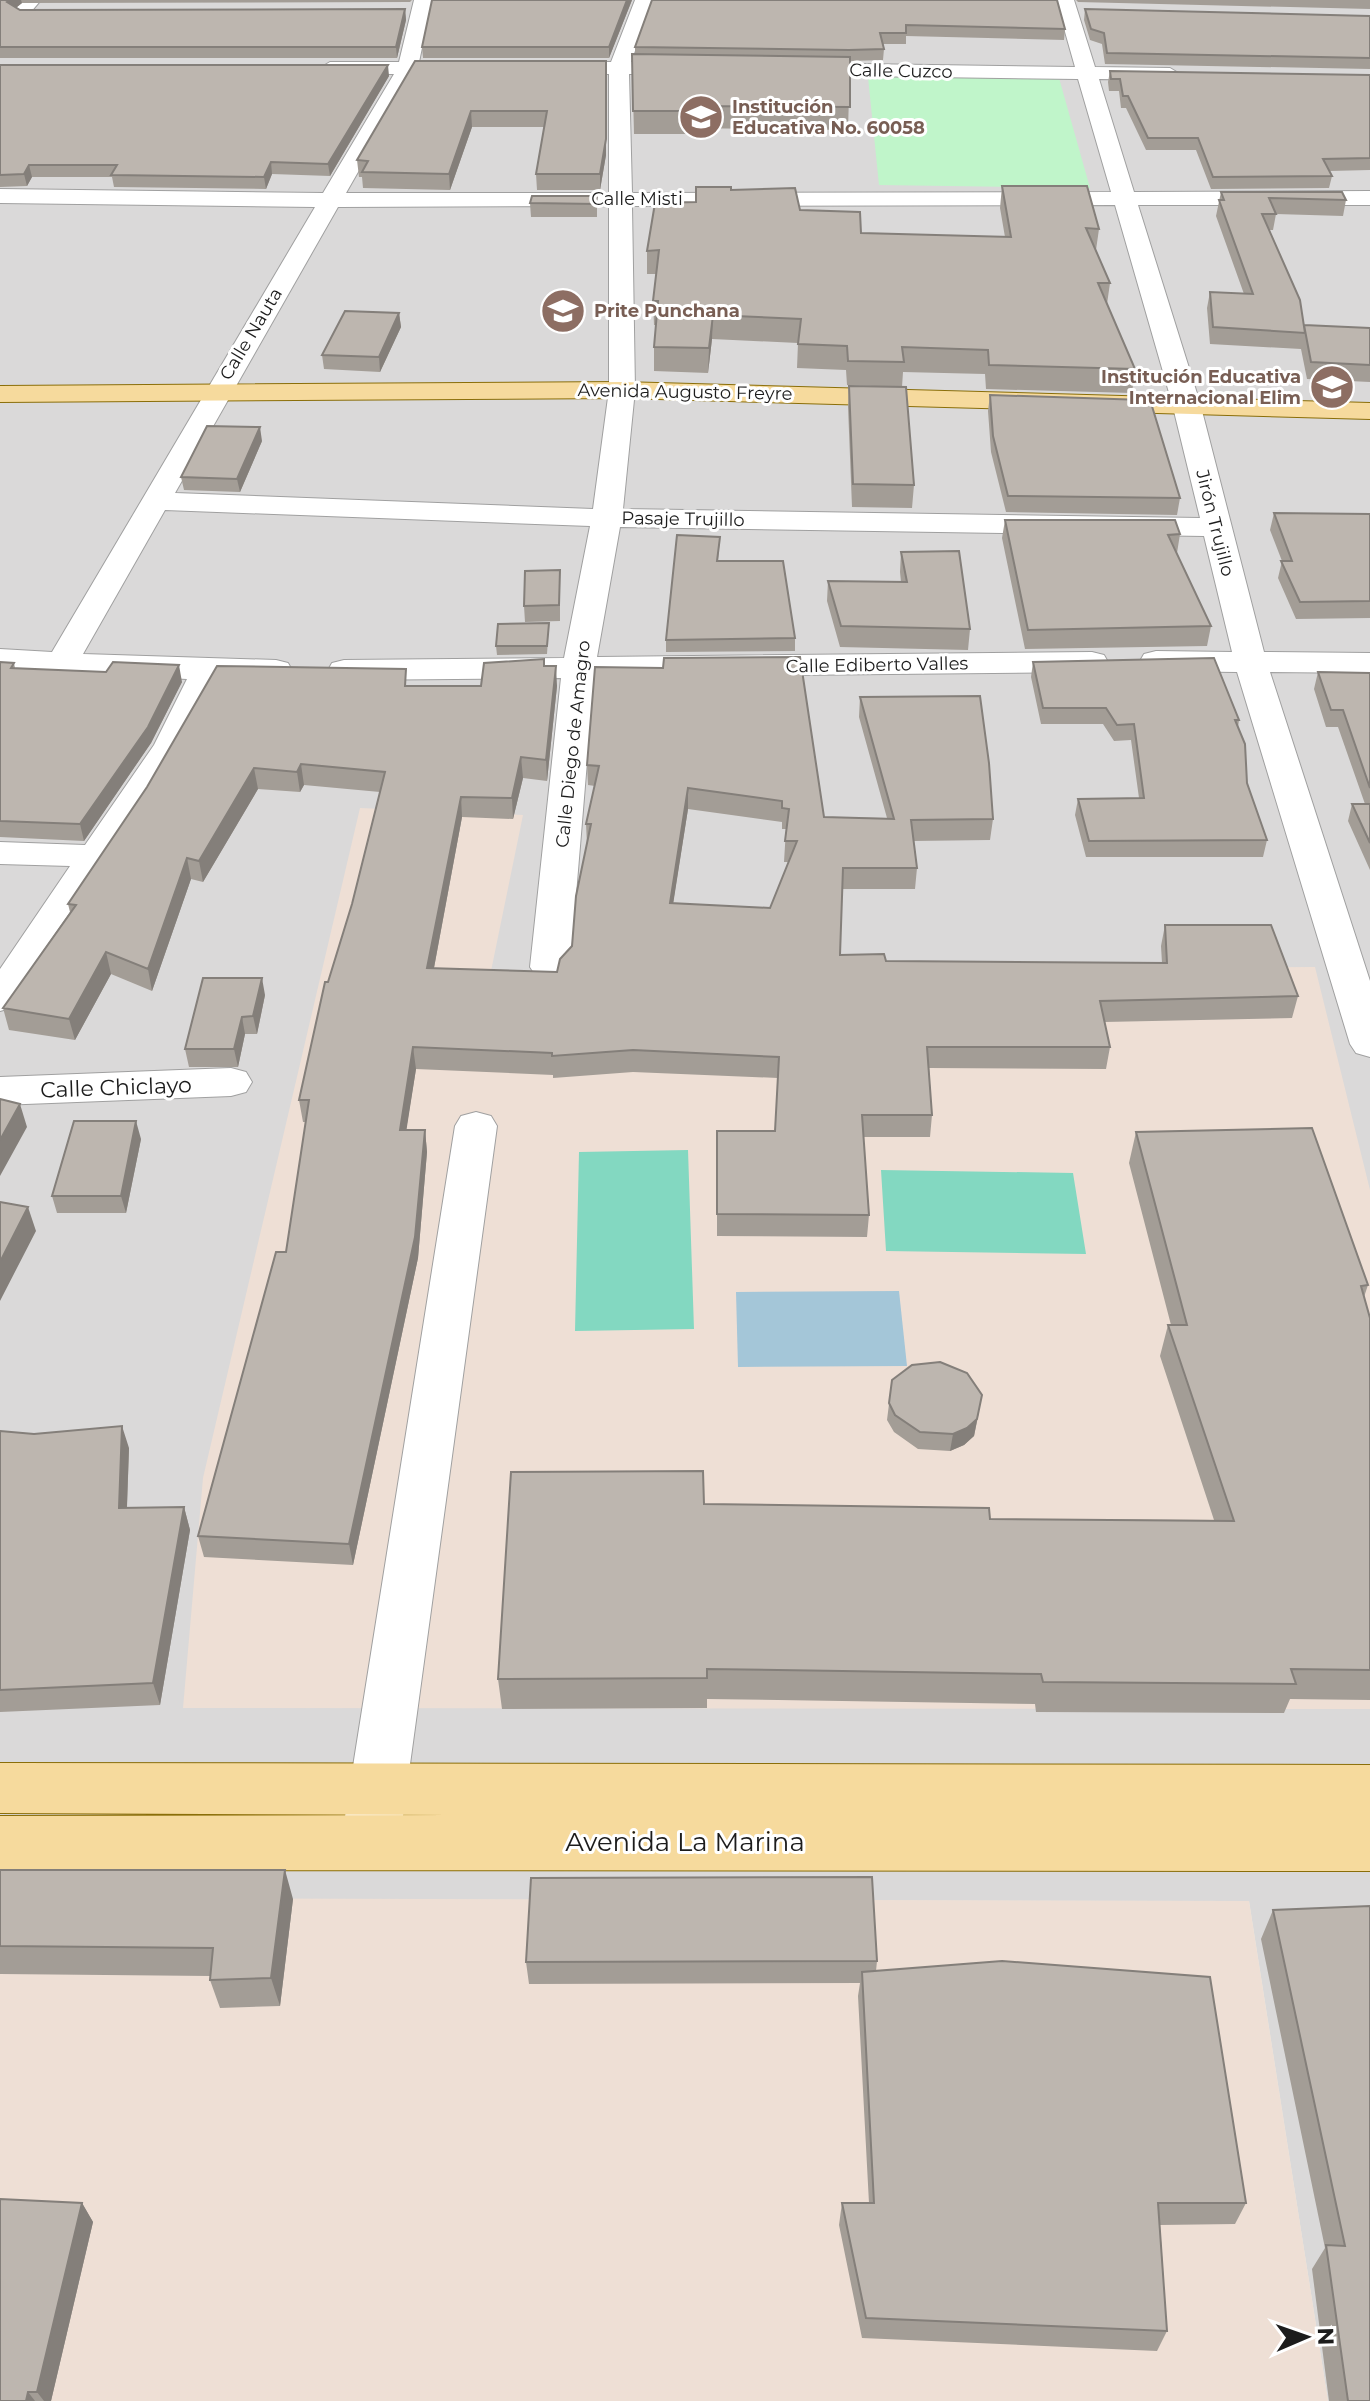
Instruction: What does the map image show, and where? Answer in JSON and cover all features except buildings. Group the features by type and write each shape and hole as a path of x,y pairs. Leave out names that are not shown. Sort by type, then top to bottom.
{"main road":[{"name":"Avenida Augusto Freyre","path":"0,394 622,390 1186,403 1370,411"},
{"name":"Avenida La Marina","path":"0,1788 374,1815 1370,1844"},
{"name":"Avenida La Marina","path":"0,1843 374,1815 1370,1791"}],"street":[{"name":"Calle Diego de Amagro","path":"550,967 578,669 607,518 622,390 623,199 619,67 644,0"},
{"path":"0,8 26,7 53,12"},
{"path":"0,36 26,7"},
{"name":"Calle Nauta","path":"62,662 216,392 407,69 417,7"},
{"name":"Jirón Trujillo","path":"1073,8 1123,196 1186,403 1250,660 1370,1044"},
{"path":"313,68 498,68"},
{"path":"528,68 713,68"},
{"name":"Calle Cuzco","path":"776,69 1198,75"},
{"name":"Calle Misti","path":"0,196 332,200 1123,196 1370,198"},
{"name":"Pasaje Trujillo","path":"153,501 607,518 1215,527"},
{"name":"Calle Ediberto Valles","path":"0,659 208,670 578,669 1250,660 1370,663"},
{"path":"0,998 171,745 208,670"},
{"path":"0,853 98,856"},
{"name":"Calle Chiclayo","path":"0,1091 231,1082"},
{"path":"374,1815 476,1126"}],"shaded area":[{"path":"0,0 1370,0 1370,2401 1328,2401 1249,1901 0,1899"},
{"path":"360,808 523,815 491,971 1315,967 1370,1190 1370,1709 183,1708 203,1478"},
{"path":"0,1898 1249,1901 1328,2401 0,2401"}],"green space":[{"path":"868,77 1059,78 1090,188 879,185"},
{"path":"688,1150 694,1329 575,1331 579,1152"},
{"path":"881,1170 1073,1173 1086,1254 886,1251"}],"water":[{"path":"899,1291 907,1366 738,1367 736,1292"}],"place":[{"name":"Institución Educativa No. 60058","path":"701,117"},
{"name":"Prite Punchana","path":"563,311"},
{"name":"Institución Educativa Internacional Elim","path":"1332,387"}]}
